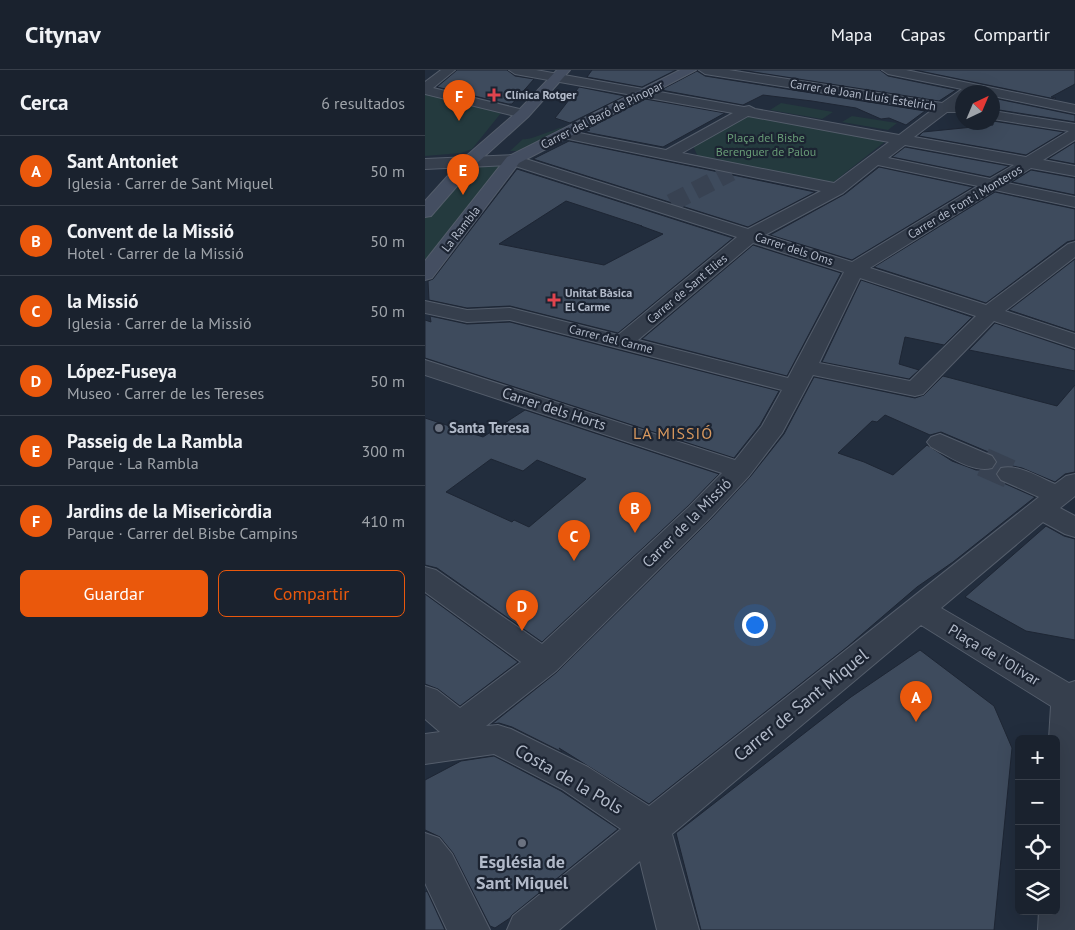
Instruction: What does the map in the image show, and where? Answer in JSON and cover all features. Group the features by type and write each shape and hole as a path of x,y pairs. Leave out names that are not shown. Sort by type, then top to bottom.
{"street":[{"path":"425,89 449,70"},
{"path":"515,70 560,74 643,94 1075,171"},
{"name":"Carrer del Baró de Pinopar","path":"513,160 690,70"},
{"name":"Carrer de Joan Lluís Estelrich","path":"705,70 955,109"},
{"path":"888,70 955,88"},
{"path":"425,212 470,161 523,114 560,74"},
{"path":"780,92 815,74"},
{"path":"974,85 983,79"},
{"path":"425,89 523,114"},
{"path":"1000,97 1075,109"},
{"path":"564,134 734,171 837,189 955,99"},
{"path":"667,155 765,101"},
{"path":"1000,116 1075,128"},
{"name":"Carrer de Font i Monteros","path":"855,269 1075,134"},
{"path":"580,154 607,144"},
{"name":"Carrer dels Oms","path":"425,164 513,160 667,205 751,235 1075,341"},
{"name":"La Rambla","path":"425,274 513,160"},
{"path":"877,160 1075,202"},
{"path":"545,169 562,162"},
{"name":"Carrer de Sant Elies","path":"623,342 751,235 837,189"},
{"path":"991,312 1075,248"},
{"name":"Carrer de la Missió","path":"425,699 459,728 544,662 699,513 740,470 773,428 801,377 855,269"},
{"name":"Carrer del Carme","path":"425,307 467,316 510,314 623,342 801,377 915,389 991,312"},
{"name":"Carrer dels Horts","path":"425,367 740,470"},
{"path":"940,442 983,462"},
{"path":"1010,474 1058,496 1075,528"},
{"name":"Carrer de Sant Miquel","path":"528,930 1058,496"},
{"path":"425,577 544,662"},
{"name":"Plaça de l'Olivar","path":"919,609 1073,697 1067,717 1059,930"},
{"name":"Costa de la Pols","path":"425,749 498,739 575,778 651,828"},
{"path":"651,828 678,930"},
{"path":"429,863 469,930"}],"green space":[{"path":"425,93 501,113 472,149 461,153 425,156"},
{"path":"781,103 833,112 822,119 770,110"},
{"path":"852,116 897,123 888,130 842,122"},
{"name":"Plaça del Bisbe Berenguer de Palou","path":"746,117 761,117 887,140 831,184 699,159 693,146"},
{"path":"564,127 518,151 510,151 523,139"},
{"path":"508,162 425,266 425,216 472,163"}],"building":[{"name":"Clínica Rotger","path":"457,70 507,70 515,76 534,79 512,104 508,104 437,87"},
{"path":"592,70 676,70 642,87 587,77"},
{"path":"741,70 880,70 888,76 955,90 939,101"},
{"path":"915,70 1075,70 1075,84 1051,97 1055,99 1000,88 1000,85 987,85"},
{"path":"697,71 705,76 925,111 906,125 889,118 881,119 856,108 812,101 763,95 743,105 661,90"},
{"path":"579,87 625,96 570,123 555,118"},
{"path":"645,99 725,113 663,147 585,132 590,130 587,129"},
{"path":"1000,99 1075,115 1075,122 1000,110"},
{"path":"1000,122 1064,132 1026,155 919,136 923,132 955,129 1000,130"},
{"path":"569,141 815,192 748,227 533,159"},
{"path":"1075,142 1075,164 1048,159"},
{"path":"905,147 1009,166 990,177 892,157"},
{"path":"879,167 973,187 852,260 770,235 845,194"},
{"path":"517,169 733,238 618,333 510,306 467,308 429,300 428,281 433,279","holes":["566,201 663,234 604,265 499,244"]},
{"path":"1031,170 1075,178 1075,195 1012,182"},
{"path":"995,192 1075,209 1075,240 1067,242 986,303 874,267"},
{"path":"753,245 841,273 787,376 642,339"},
{"path":"1075,259 1075,332 1009,310"},
{"path":"861,280 972,317 944,345 905,337 899,364 919,370 909,379 822,362"},
{"path":"430,316 467,324 510,322 779,391 760,425 734,458 425,358 425,320 431,322"},
{"path":"995,323 1075,350 1075,371 969,350"},
{"path":"943,376 1057,406 1075,385 1075,472 1065,474 1055,482 1022,468 1008,465 999,467 995,473 999,481 1035,497 953,562 917,587 847,647 649,804 559,748 562,752 512,727 499,723 492,724 557,672 710,520 750,477 784,434 814,377 915,398 924,395","holes":["885,415 930,435 941,432 993,454 998,463 992,470 976,470 952,461 927,445 893,475 838,453 872,421 877,422"]},
{"path":"525,410 719,474 688,506 542,642 437,568 425,565 425,418 483,437","holes":["491,459 523,471 537,460 586,479 529,527 514,520 512,522 446,492"]},
{"path":"1046,526 1064,536 1075,539 1075,640 1026,631 965,597"},
{"path":"425,594 518,662 460,706 438,689 425,684"},
{"path":"920,650 994,706 1012,748 994,930 701,930 676,833 851,697"},
{"name":"Església de Sant Miquel","path":"494,756 561,791 618,829 510,918 495,928 490,926 453,853 440,837 425,830 425,780 461,761"},
{"path":"427,891 445,930 425,930 425,892"}],"tunnel":[{"path":"671,203 731,172"},
{"path":"983,462 1010,474"}],"place":[{"name":"Clínica Rotger","path":"494,95"},
{"name":"Jardins de la Misericòrdia","path":"459,121"},
{"name":"Passeig de La Rambla","path":"463,195"},
{"name":"Unitat Bàsica El Carme","path":"554,300"},
{"name":"Santa Teresa","path":"439,428"},
{"name":"Convent de la Missió","path":"635,533"},
{"name":"la Missió","path":"574,561"},
{"name":"López-Fuseya","path":"522,631"},
{"name":"Sant Antoniet","path":"916,722"},
{"name":"Església de Sant Miquel","path":"522,843"}],"district":[{"name":"LA MISSIÓ","path":"673,433"}]}
